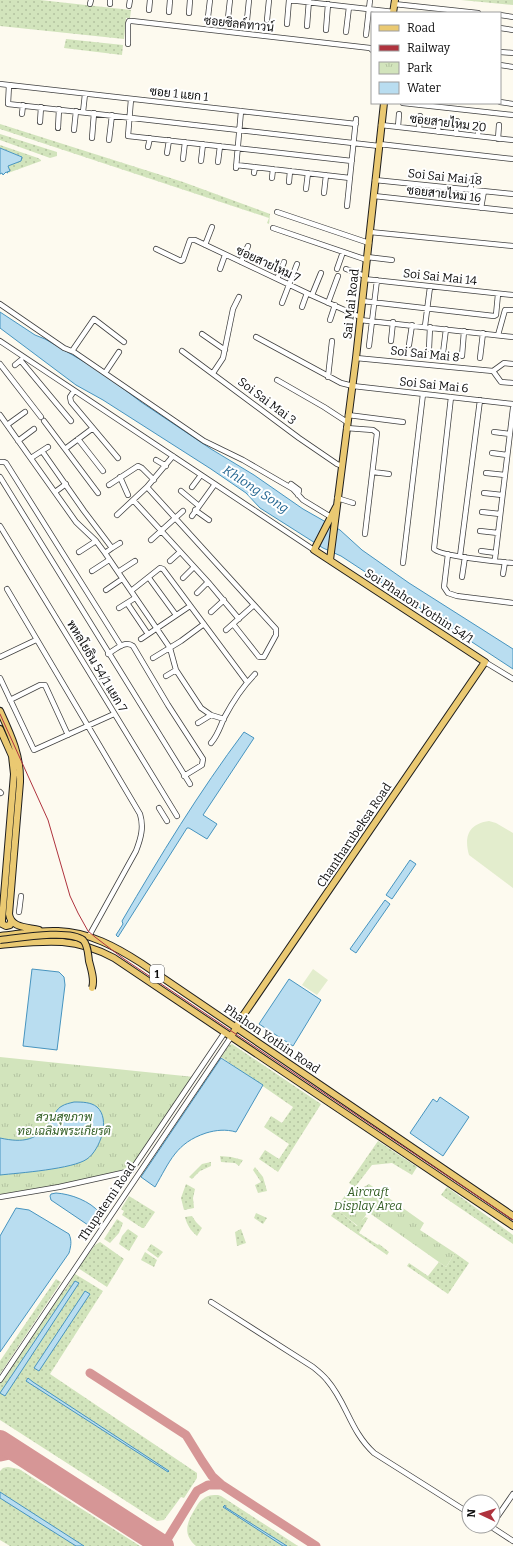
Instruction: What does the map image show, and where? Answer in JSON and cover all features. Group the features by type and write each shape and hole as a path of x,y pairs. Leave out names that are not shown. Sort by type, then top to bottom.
{"main road":[{"path":"394,12 395,2"},
{"name":"Sai Mai Road","path":"315,548 332,520 336,507 353,386 384,104"},
{"name":"Sai Mai Road","path":"331,557 332,520"},
{"name":"Soi Phahon Yothin 54/1","path":"315,548 331,557 485,662"},
{"name":"Chantharubeksa Road","path":"232,1037 234,1027 485,662"},
{"path":"0,711 16,745 20,768 9,914 11,920 18,926 44,931"},
{"path":"0,729 12,756 14,774 1,921 2,924 6,926 10,925 11,920"},
{"name":"Phahon Yothin Road","path":"0,936 44,931 69,932 89,936 108,944 126,954 513,1216"},
{"path":"0,940 57,935 67,935 78,938 86,944 88,950 93,981 92,988"},
{"name":"Phahon Yothin Road","path":"0,946 58,941 75,943 99,949 513,1226"},
{"path":"225,1032 234,1027"},
{"path":"378,1135 383,1127"}],"street":[{"path":"129,6 130,0"},
{"path":"149,10 150,0"},
{"path":"168,12 170,0"},
{"path":"189,13 190,0"},
{"path":"208,17 210,0"},
{"path":"228,18 230,0"},
{"path":"247,20 249,0"},
{"path":"267,20 269,0"},
{"path":"287,24 289,0 309,1 394,12"},
{"path":"366,35 370,0"},
{"path":"307,26 309,1"},
{"path":"395,2 415,6 469,12"},
{"path":"326,30 328,4"},
{"path":"414,12 415,6"},
{"path":"346,32 349,7"},
{"path":"501,15 513,17"},
{"name":"ซอยซิลค์ทาวน์","path":"128,44 128,24 132,21 371,48"},
{"path":"501,28 513,30"},
{"path":"501,52 513,53"},
{"path":"501,65 513,67"},
{"name":"ซอย 1 แยก 1","path":"0,84 241,111 356,122 353,143"},
{"path":"10,85 8,104 353,143 513,159"},
{"path":"83,112 85,94"},
{"path":"131,99 128,136 352,160"},
{"path":"501,102 513,104"},
{"path":"411,104 513,116"},
{"path":"22,114 23,105"},
{"path":"40,122 41,107"},
{"path":"58,128 59,109"},
{"path":"74,130 76,111"},
{"path":"241,111 239,148 236,167 255,167 350,178"},
{"path":"92,138 94,113"},
{"path":"398,127 399,114"},
{"path":"109,140 112,115"},
{"path":"419,129 420,116"},
{"path":"438,132 439,120"},
{"path":"456,134 457,121"},
{"path":"478,136 479,124"},
{"name":"ซอยสายไหม 20","path":"381,125 513,140"},
{"path":"498,138 499,125"},
{"path":"148,147 150,138"},
{"path":"167,153 169,140"},
{"path":"183,159 185,142"},
{"path":"347,206 353,143"},
{"path":"200,161 203,144"},
{"path":"218,162 220,146"},
{"path":"254,173 255,167"},
{"path":"272,178 273,169"},
{"path":"289,182 290,171"},
{"path":"306,189 308,173"},
{"path":"324,193 326,175"},
{"path":"470,190 472,180 476,176"},
{"name":"Soi Sai Mai 18","path":"375,180 513,194"},
{"path":"481,208 484,191"},
{"name":"ซอยสายไหม 16","path":"374,196 513,211"},
{"path":"277,212 368,243"},
{"path":"204,245 212,227"},
{"path":"273,228 367,259 392,260"},
{"path":"370,232 513,246"},
{"name":"ซอยสายไหม 7","path":"156,249 181,261 183,260 190,240 195,240 360,318"},
{"path":"241,262 248,246"},
{"path":"337,269 343,252"},
{"path":"220,269 225,255"},
{"path":"277,279 284,262"},
{"path":"282,303 296,264"},
{"name":"Soi Sai Mai 14","path":"346,269 377,280 513,295"},
{"path":"302,307 321,273"},
{"path":"328,303 338,276"},
{"path":"369,346 377,280"},
{"path":"429,349 428,309 430,287"},
{"path":"362,301 495,316 498,294"},
{"path":"213,373 223,358 233,309 239,297"},
{"path":"0,304 64,348 72,351 105,373 204,441 243,460 293,489 303,500 332,520"},
{"path":"330,320 335,305"},
{"path":"498,335 505,310 513,310"},
{"path":"360,318 372,321 393,322 513,337"},
{"path":"72,351 94,319 124,342"},
{"path":"391,341 393,322"},
{"path":"409,344 412,325"},
{"path":"443,353 446,329"},
{"path":"462,356 464,331"},
{"path":"480,358 483,333"},
{"path":"202,334 225,350"},
{"name":"Soi Sai Mai 6","path":"256,338 341,383 353,386 513,404"},
{"path":"0,341 22,359 74,391 214,484 315,548"},
{"path":"328,377 332,341"},
{"name":"Soi Sai Mai 3","path":"182,350 299,438 342,466"},
{"path":"105,373 119,352"},
{"name":"Soi Sai Mai 8","path":"356,358 493,371 504,363 513,364"},
{"path":"14,366 22,359"},
{"path":"22,359 71,421"},
{"path":"0,364 41,417"},
{"path":"493,371 501,382 513,383"},
{"path":"277,380 347,422 376,431 373,472 365,534"},
{"path":"74,391 70,397 71,402 118,458"},
{"path":"404,563 423,394"},
{"path":"451,397 434,549 435,551 462,557 513,563"},
{"path":"462,577 462,557 480,400"},
{"path":"495,560 513,408"},
{"path":"7,425 25,412"},
{"path":"0,415 78,525 96,541 105,553 170,648 176,670 201,708 211,715 224,718"},
{"path":"44,421 98,492"},
{"path":"347,422 403,422"},
{"path":"64,449 93,428"},
{"path":"18,441 34,429"},
{"path":"494,432 510,434"},
{"path":"78,439 103,471"},
{"path":"31,458 48,447"},
{"path":"42,451 112,548"},
{"path":"492,453 507,454"},
{"path":"117,515 148,487 173,456"},
{"path":"156,460 166,466"},
{"path":"0,462 6,463 121,646"},
{"path":"109,485 138,466 154,480"},
{"path":"373,472 389,474"},
{"path":"486,473 505,475"},
{"path":"192,487 201,475"},
{"path":"120,477 128,495"},
{"path":"0,478 190,784"},
{"path":"55,492 66,484"},
{"path":"192,516 214,484"},
{"path":"291,484 299,490 298,495"},
{"path":"148,487 277,631 264,657 259,657 233,624"},
{"path":"181,491 209,520"},
{"path":"484,493 502,495"},
{"path":"337,498 353,502"},
{"path":"133,500 239,618"},
{"path":"151,540 183,511"},
{"path":"482,512 500,514"},
{"name":"พหลโยธิน 54/1 แยก 7","path":"0,526 177,816"},
{"path":"480,531 498,533"},
{"path":"79,552 96,541"},
{"path":"105,553 120,543"},
{"path":"482,551 496,553"},
{"path":"170,561 180,552"},
{"path":"448,554 444,587 448,593 457,596 513,603"},
{"path":"92,571 109,560"},
{"path":"118,572 135,561"},
{"path":"503,574 505,562"},
{"path":"183,578 194,567"},
{"path":"131,592 160,568 163,569 247,682"},
{"path":"149,578 176,615"},
{"path":"106,590 122,579"},
{"path":"197,593 208,582"},
{"path":"7,589 140,814 142,828 141,838 130,863 89,936"},
{"path":"119,608 135,598"},
{"path":"211,612 224,600"},
{"path":"126,603 148,634"},
{"path":"226,630 254,605"},
{"path":"141,639 190,606"},
{"path":"153,658 204,624"},
{"path":"0,657 36,640"},
{"path":"108,654 121,646 130,644 133,646 168,705 203,759 202,765 184,776"},
{"name":"Soi Phahon Yothin 54/1","path":"485,662 513,679"},
{"path":"166,676 176,670"},
{"path":"211,743 219,732 224,718 247,682 254,674"},
{"path":"0,678 34,750 114,714"},
{"path":"10,700 40,685 44,685 68,735"},
{"path":"198,723 211,715"},
{"path":"159,808 167,821"},
{"path":"164,815 172,809"},
{"path":"19,912 22,896"},
{"name":"Thupatemi Road","path":"0,1197 60,1187 131,1171 225,1032"},
{"name":"Thupatemi Road","path":"0,1380 96,1235 232,1037"},
{"path":"211,1302 313,1367 327,1379 355,1430 374,1453 461,1508"},
{"path":"501,1511 513,1494"},
{"path":"501,1533 513,1541"}],"green space":[{"path":"0,0 40,0 131,10 130,18 126,18 124,39 0,26"},
{"path":"461,0 513,0 513,5"},
{"path":"66,39 123,45 122,55 64,48"},
{"path":"0,124 183,182 270,214 269,224 267,223 269,218 0,129"},
{"path":"0,134 57,152 57,156 50,158 0,140"},
{"path":"0,145 38,158 41,161 8,173 8,166 21,161 20,156 0,148"},
{"path":"489,821 496,823 513,833 513,888 469,855 467,843 469,832 476,825"},
{"path":"313,969 328,980 317,995 302,985"},
{"path":"232,1044 321,1104 278,1172 259,1159 265,1150 279,1159 289,1144 264,1127 271,1116 282,1123 293,1107 221,1057 229,1045"},
{"name":"สวนสุขภาพ ทอ.เฉลิมพระเกียรติ","path":"0,1057 194,1077 131,1171 0,1197"},
{"path":"378,1141 417,1167 412,1175 392,1163 372,1165 355,1187 349,1183"},
{"path":"220,1156 243,1160 239,1166 235,1163 221,1162"},
{"path":"211,1162 211,1166 200,1171 192,1179 189,1177 202,1164"},
{"path":"255,1167 263,1177 267,1191 258,1193 255,1185 261,1182 253,1170"},
{"path":"186,1184 195,1189 193,1198 194,1208 184,1210 181,1198"},
{"name":"Aircraft Display Area","path":"369,1184 424,1223 420,1230 455,1253 446,1267 368,1212 358,1226 341,1213 352,1194"},
{"path":"447,1187 513,1235 513,1244 441,1195"},
{"path":"348,1191 352,1194 340,1212 357,1226 365,1217 368,1218 359,1233 378,1245 379,1244 389,1252 387,1255 331,1216"},
{"path":"129,1196 155,1212 144,1228 122,1215 124,1211 121,1209"},
{"path":"256,1213 267,1218 263,1224 254,1218"},
{"path":"192,1216 202,1228 197,1236 190,1228 185,1217"},
{"path":"117,1219 123,1223 119,1233 110,1243 104,1239"},
{"path":"128,1229 138,1236 129,1251 119,1244 122,1236"},
{"path":"241,1229 246,1243 237,1246 235,1232"},
{"path":"100,1242 124,1259 107,1287 78,1268 95,1245"},
{"path":"151,1244 163,1252 158,1258 147,1250"},
{"path":"145,1252 157,1260 154,1267 141,1260"},
{"path":"455,1253 469,1263 448,1294 407,1266 409,1263 428,1276 439,1262 446,1267"},
{"path":"75,1274 103,1291 50,1374 197,1473 197,1478 184,1498 181,1497 164,1520 157,1521 0,1420 0,1382 62,1289 65,1290"},
{"path":"56,1279 61,1282 0,1374 0,1361"},
{"path":"8,1467 19,1469 140,1546 10,1546 0,1540 0,1471 3,1468"},
{"path":"218,1495 298,1546 196,1546 187,1532 188,1523 199,1502 208,1496"}],"water":[{"path":"0,148 22,157 21,161 8,166 10,171 3,175 2,173 0,174"},
{"name":"Khlong Song","path":"0,312 35,335 45,339 100,371 141,402 211,449 254,475 303,509 340,530 362,550 409,583 513,649 513,669 341,556 323,548 260,508 246,493 211,469 103,400 76,385 0,328"},
{"path":"244,732 254,738 203,815 217,824 207,839 187,828 118,937 116,935 123,924 122,921 165,848 211,778"},
{"path":"410,860 416,864 392,899 386,895"},
{"path":"385,900 390,904 356,953 350,949"},
{"path":"32,969 59,972 64,977 65,985 57,1050 23,1046"},
{"path":"289,979 321,1000 293,1046 259,1024"},
{"path":"221,1058 263,1085 236,1132 225,1130 214,1131 196,1137 187,1142 170,1161 155,1187 141,1177"},
{"path":"440,1097 469,1117 443,1156 410,1133 433,1099 437,1102"},
{"path":"74,1102 92,1104 101,1112 103,1119 102,1134 100,1142 92,1155 80,1162 58,1168 0,1175 0,1138 8,1140 29,1139 41,1132 46,1127 60,1107"},
{"path":"56,1193 74,1197 91,1205 100,1213 99,1220 93,1226 88,1225 51,1200 51,1194"},
{"path":"16,1208 29,1210 69,1234 71,1246 69,1253 0,1352 0,1236"},
{"path":"75,1281 79,1283 5,1396 0,1393"},
{"path":"85,1291 90,1294 39,1371 34,1368"},
{"path":"28,1378 169,1471 168,1472 26,1381"},
{"path":"0,1492 84,1546 76,1546 0,1498"},
{"path":"225,1505 225,1507 287,1546 283,1546 223,1507"}],"taxiway":[{"path":"90,1373 186,1435 212,1476 222,1485 316,1546"},
{"path":"0,1457 9,1455 25,1457"},
{"path":"163,1546 197,1491 208,1485 222,1485"}],"runway":[{"path":"0,1441 163,1546"}],"railway":[{"path":"0,714 48,820 70,896 88,931 124,959 513,1220"}]}
